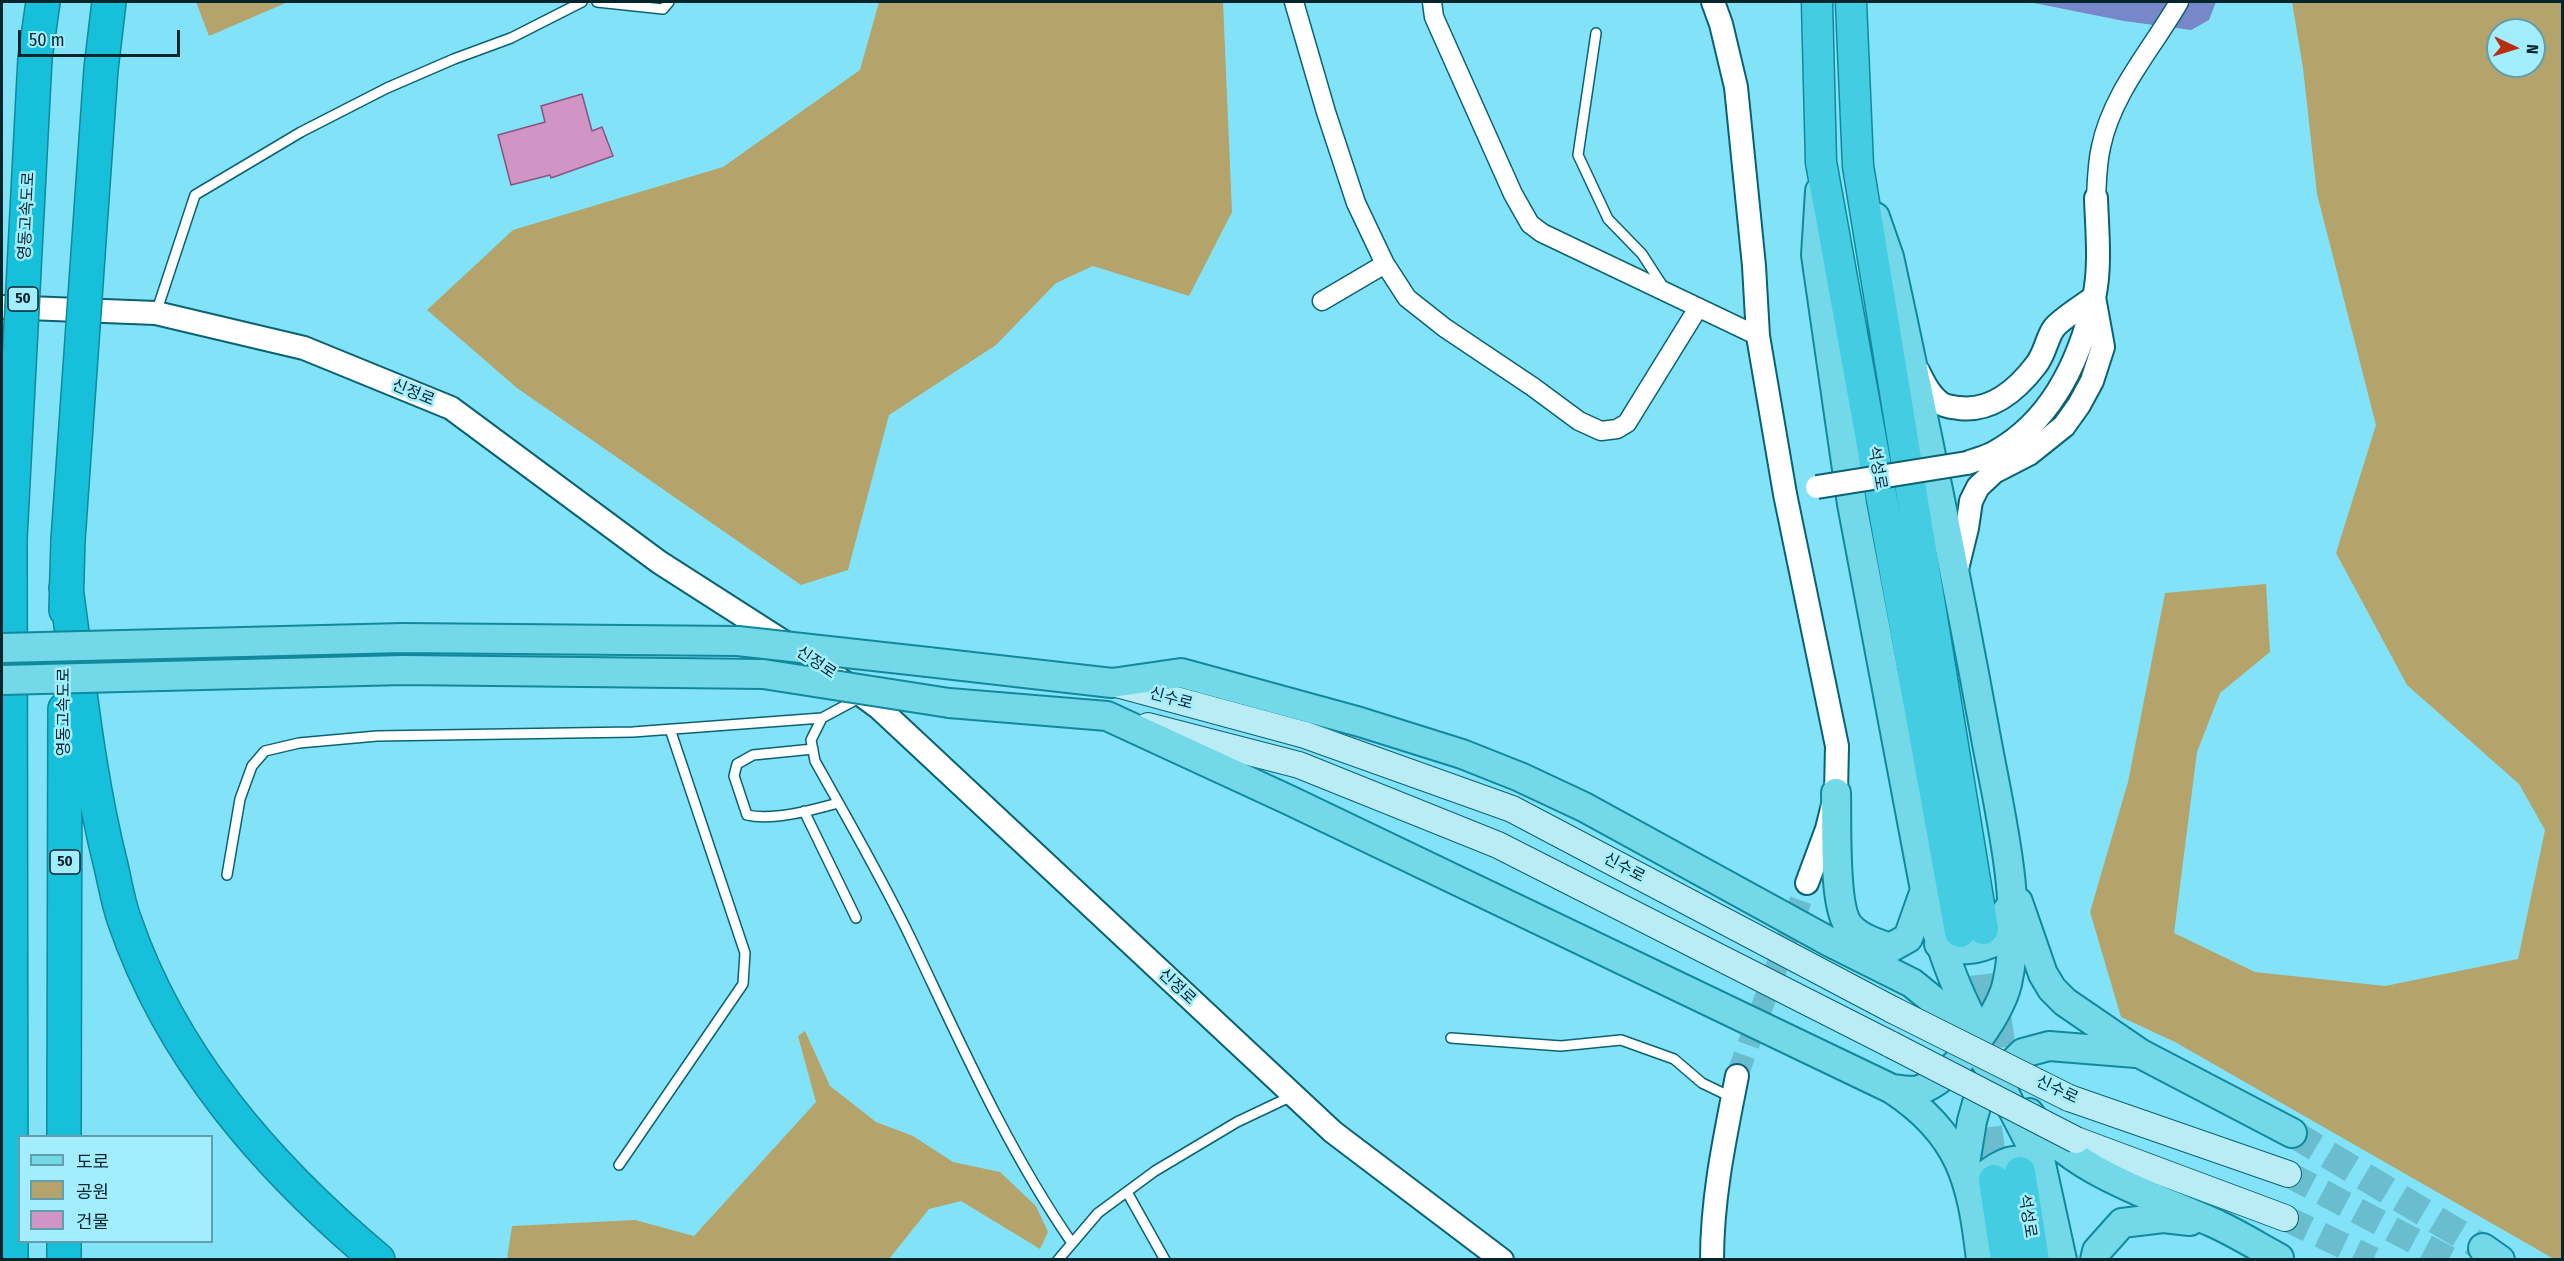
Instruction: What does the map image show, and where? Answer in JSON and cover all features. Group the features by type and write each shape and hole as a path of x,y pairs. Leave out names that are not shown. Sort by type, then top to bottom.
{"highway":[{"name":"영동고속도로","path":"11,1260 10,539 35,58 44,2"},
{"name":"영동고속도로","path":"64,1135 66,588 101,69 109,2"},
{"name":"석성로","path":"1818,2 1821,162 1961,935"},
{"name":"석성로","path":"1851,2 1857,166 1961,935"},
{"path":"66,588 88,751 102,830 123,917 147,979 176,1034 210,1086 244,1129 325,1215 378,1260"},
{"path":"2,1105 9,1048"},
{"name":"석성로","path":"2006,1260 2018,1172"},
{"name":"석성로","path":"2018,1172 2034,1260"},
{"path":"64,1243 64,1260"}],"main road":[{"path":"1821,162 1816,255 1852,504 1925,890 1961,935 1957,992 1977,1039 2000,1076 2035,1122 2061,1150 2145,1195 2215,1223 2279,1258"},
{"path":"1857,166 1889,257 1911,359 1956,573 2013,892 2007,986 2000,1004 1967,1055 1939,1081 1916,1090 1892,1089"},
{"name":"신수로","path":"2,648 404,638 738,640 1112,683 1305,735 1512,809 1893,1010 2069,1098 2288,1173"},
{"name":"신수로","path":"2,680 404,670 763,674 949,703 1107,716 1299,765 1498,845 2076,1140 2285,1218"},
{"path":"1112,683 1181,673 1360,722 1462,754 1520,777 1584,807 1830,942 1912,983 1977,1039"},
{"path":"1107,716 1289,800 1892,1089 1916,1105 1944,1135 1964,1170 1976,1216 1981,1260"},
{"path":"1836,793 1838,876 1842,915 1849,926 1863,938 1890,948"},
{"path":"1830,942 1877,951 1890,948 1908,938 1925,890"},
{"path":"1961,935 1953,950 1977,950 1998,940 2013,892"},
{"path":"2013,892 2024,914 2043,974 2052,989 2081,1014 2141,1054 2292,1133"},
{"path":"1964,1170 1972,1121 1980,1096 2022,1053 2049,1046 2141,1054"},
{"path":"2000,1076 2018,1172 2062,1260"},
{"path":"1976,1216 1982,1178 2005,1161 2024,1159 2018,1172"},
{"path":"2095,1260 2097,1251 2122,1223 2163,1218 2215,1223"}],"street":[{"path":"1294,2 1326,112 1356,203 1386,264 1407,298 1445,328 1579,421 1601,431 1617,429 1627,423 1698,308"},
{"path":"1432,2 1434,17 1452,60 1513,194 1530,224 1542,233 1758,336"},
{"path":"1713,2 1724,33 1736,87 1750,222 1758,336 1785,494 1837,746 1836,793 1827,829 1807,883"},
{"path":"1956,573 1971,501 1978,487 1994,472 2030,454 2064,426 2087,389 2103,347 2094,297 2097,253 2096,198 2101,145 2124,89 2179,2"},
{"path":"1322,301 1386,264"},
{"path":"1785,494 1967,463 1996,452 2030,429 2051,404 2067,377 2094,297"},
{"path":"1911,359 1930,394 1944,406 1984,407 2003,399 2017,386 2036,366 2054,328 2094,297"},
{"name":"신정로","path":"2,307 156,313 304,348 451,408 659,562 826,669 879,708 1334,1132 1502,1260"},
{"path":"1712,1260 1712,1224 1724,1137 1737,1076"}],"lane":[{"path":"156,313 195,195 301,132 368,98 454,59 511,38 582,2"},
{"path":"597,2 663,9 669,2"},
{"path":"1596,33 1578,156 1608,219 1642,254 1668,293"},
{"path":"227,875 240,799 252,766 266,751 300,743 377,736 670,729 822,718 863,696"},
{"path":"822,718 811,740 815,761 911,938 973,1069 1020,1160 1072,1243"},
{"path":"619,1165 743,984 745,953 670,729"},
{"path":"813,748 753,755 737,764 734,776 747,815 757,817 804,811 838,803"},
{"path":"804,811 856,918"},
{"path":"1451,1038 1561,1046 1621,1040 1674,1059 1702,1083 1732,1098"},
{"path":"1058,1260 1098,1213 1155,1171 1237,1122 1293,1095"},
{"path":"1127,1192 1165,1260"}],"green space":[{"path":"196,2 288,2 209,36"},
{"path":"879,2 1223,2 1232,212 1189,296 1093,266 1056,283 996,345 889,415 848,570 801,585 517,388 427,310 513,230 723,167 860,70"},
{"path":"2292,2 2562,2 2562,1259 2554,1259 2175,1042 2121,1017 2090,912 2128,782 2165,593 2266,584 2270,652 2220,693 2197,752 2174,933 2255,972 2385,986 2518,959 2545,830 2519,784 2407,685 2336,553 2376,425 2317,194 2303,68"},
{"path":"805,1031 830,1086 876,1122 913,1136 953,1162 1000,1172 1036,1206 1048,1232 1040,1249 961,1201 929,1209 889,1259 507,1259 512,1226 635,1220 694,1236 816,1102 798,1036"}],"water":[{"path":"2029,2 2216,2 2209,20 2191,30 2124,21"}],"building":[{"path":"582,94 592,131 602,127 613,156 551,178 550,175 511,185 498,135 545,122 541,106"}],"tunnel":[{"path":"1737,1076 1807,883"},
{"path":"1983,929 2007,1089"},
{"path":"1960,932 1971,1012"},
{"path":"1981,1083 1994,1180"},
{"path":"2292,1133 2483,1248"},
{"path":"2288,1174 2450,1260"},
{"path":"2285,1218 2373,1260"}]}
